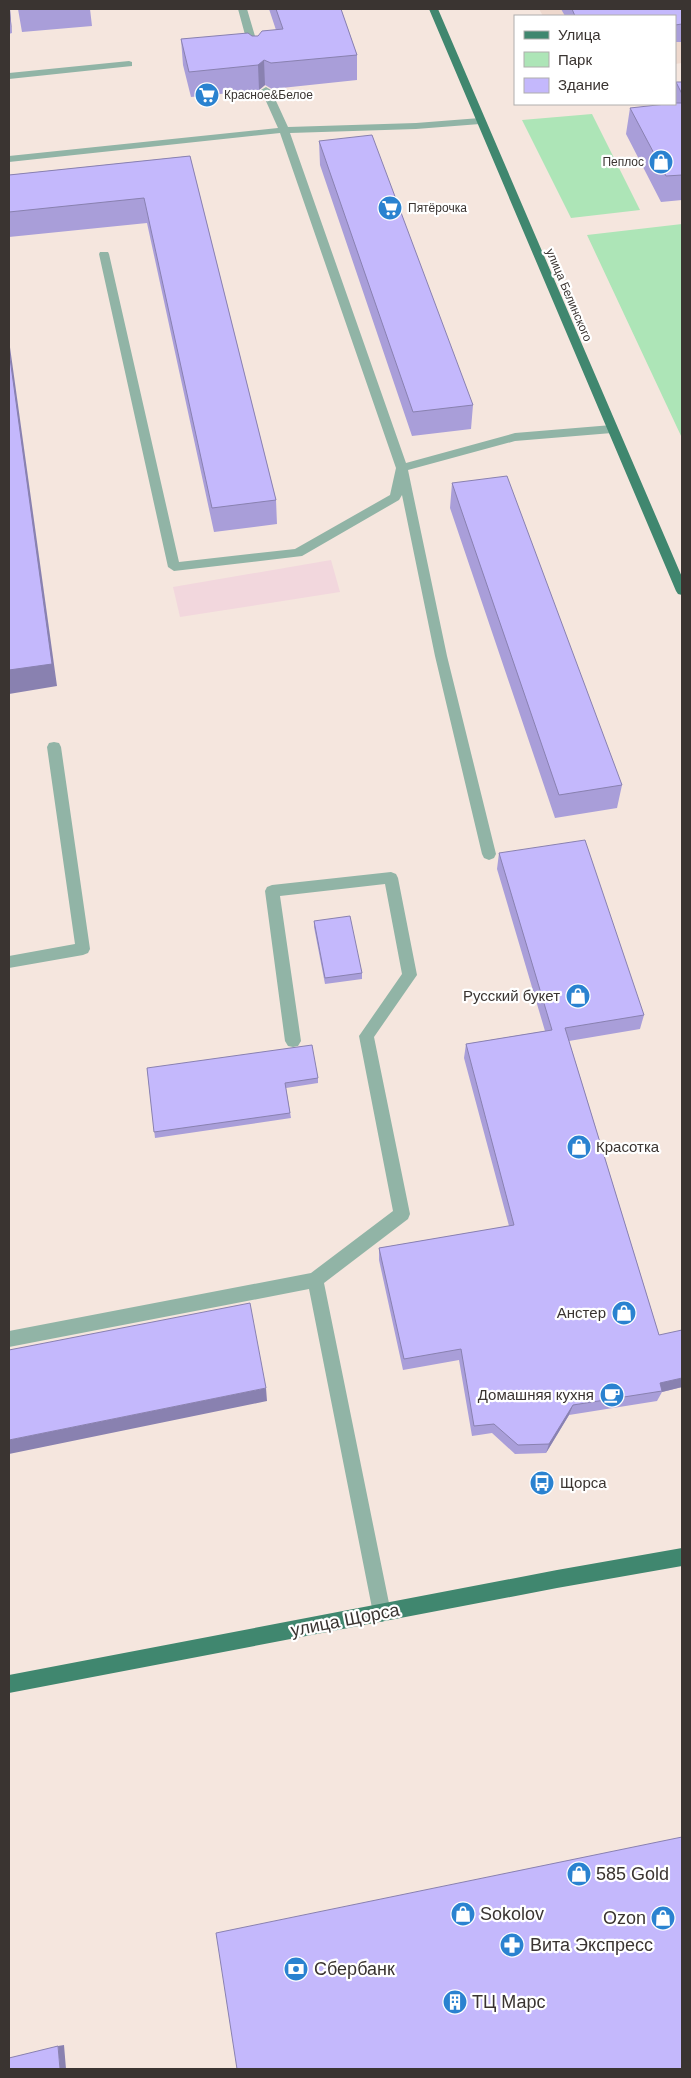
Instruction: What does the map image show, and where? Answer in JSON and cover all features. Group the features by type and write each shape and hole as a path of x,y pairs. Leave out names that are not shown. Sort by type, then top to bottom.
{"main road":[{"name":"улица Белинского","path":"433,9 682,591"},
{"name":"улица Щорса","path":"9,1684 682,1557"}],"lane":[{"path":"242,9 256,58"},
{"path":"9,76 129,64"},
{"path":"266,90 284,130 402,468 441,656 489,854"},
{"path":"9,159 284,130 416,126 480,121"},
{"path":"104,254 174,567 298,553 395,498 402,468"},
{"path":"402,468 515,437 612,429"},
{"path":"9,962 83,949 54,747"},
{"path":"9,1339 315,1280 402,1214 366,1036 410,975 391,878 272,891 293,1041"},
{"path":"315,1280 382,1613"}],"shaded area":[{"path":"539,9 682,9 682,63 676,64 676,15 542,15"},
{"path":"331,560 340,592 180,617 173,587"}],"green space":[{"path":"592,114 640,210 571,218 522,120"},
{"path":"682,224 682,438 587,235"}],"building":[{"path":"276,9 341,9 357,55 271,63 264,60 258,65 189,72 181,39 248,33 252,36 258,36 262,31 283,29"},
{"path":"572,9 682,9 682,24 676,25 676,15 575,15"},
{"path":"676,82 682,82 682,94"},
{"path":"682,103 682,175 666,176 630,108"},
{"path":"372,135 473,405 413,412 319,141"},
{"path":"190,156 276,500 212,508 144,198 9,212 9,175"},
{"path":"9,351 52,664 9,670"},
{"path":"507,476 622,785 559,795 452,483"},
{"path":"585,840 644,1015 565,1028 659,1335 682,1330 682,1378 660,1383 662,1391 573,1405 549,1444 518,1445 494,1424 474,1426 461,1349 404,1359 379,1248 514,1225 466,1044 552,1030 499,853"},
{"path":"350,916 362,973 325,978 314,921"},
{"path":"312,1045 318,1078 285,1083 290,1113 154,1132 147,1068"},
{"path":"250,1303 266,1388 9,1440 9,1350"},
{"name":"ТЦ Марс","path":"682,1837 682,2069 237,2069 216,1933"},
{"path":"58,2046 60,2069 9,2069 9,2058"}],"place":[{"name":"Красное&Белое","path":"207,95"},
{"name":"Пеплос","path":"661,162"},
{"name":"Пятёрочка","path":"390,208"},
{"name":"Русский букет","path":"578,996"},
{"name":"Красотка","path":"579,1147"},
{"name":"Анстер","path":"624,1313"},
{"name":"Домашняя кухня","path":"612,1395"},
{"name":"Щорса","path":"542,1483"},
{"name":"585 Gold","path":"579,1874"},
{"name":"Sokolov","path":"463,1914"},
{"name":"Ozon","path":"663,1918"},
{"name":"Вита Экспресс","path":"512,1945"},
{"name":"Сбербанк","path":"296,1969"},
{"name":"ТЦ Марс","path":"455,2002"}]}
